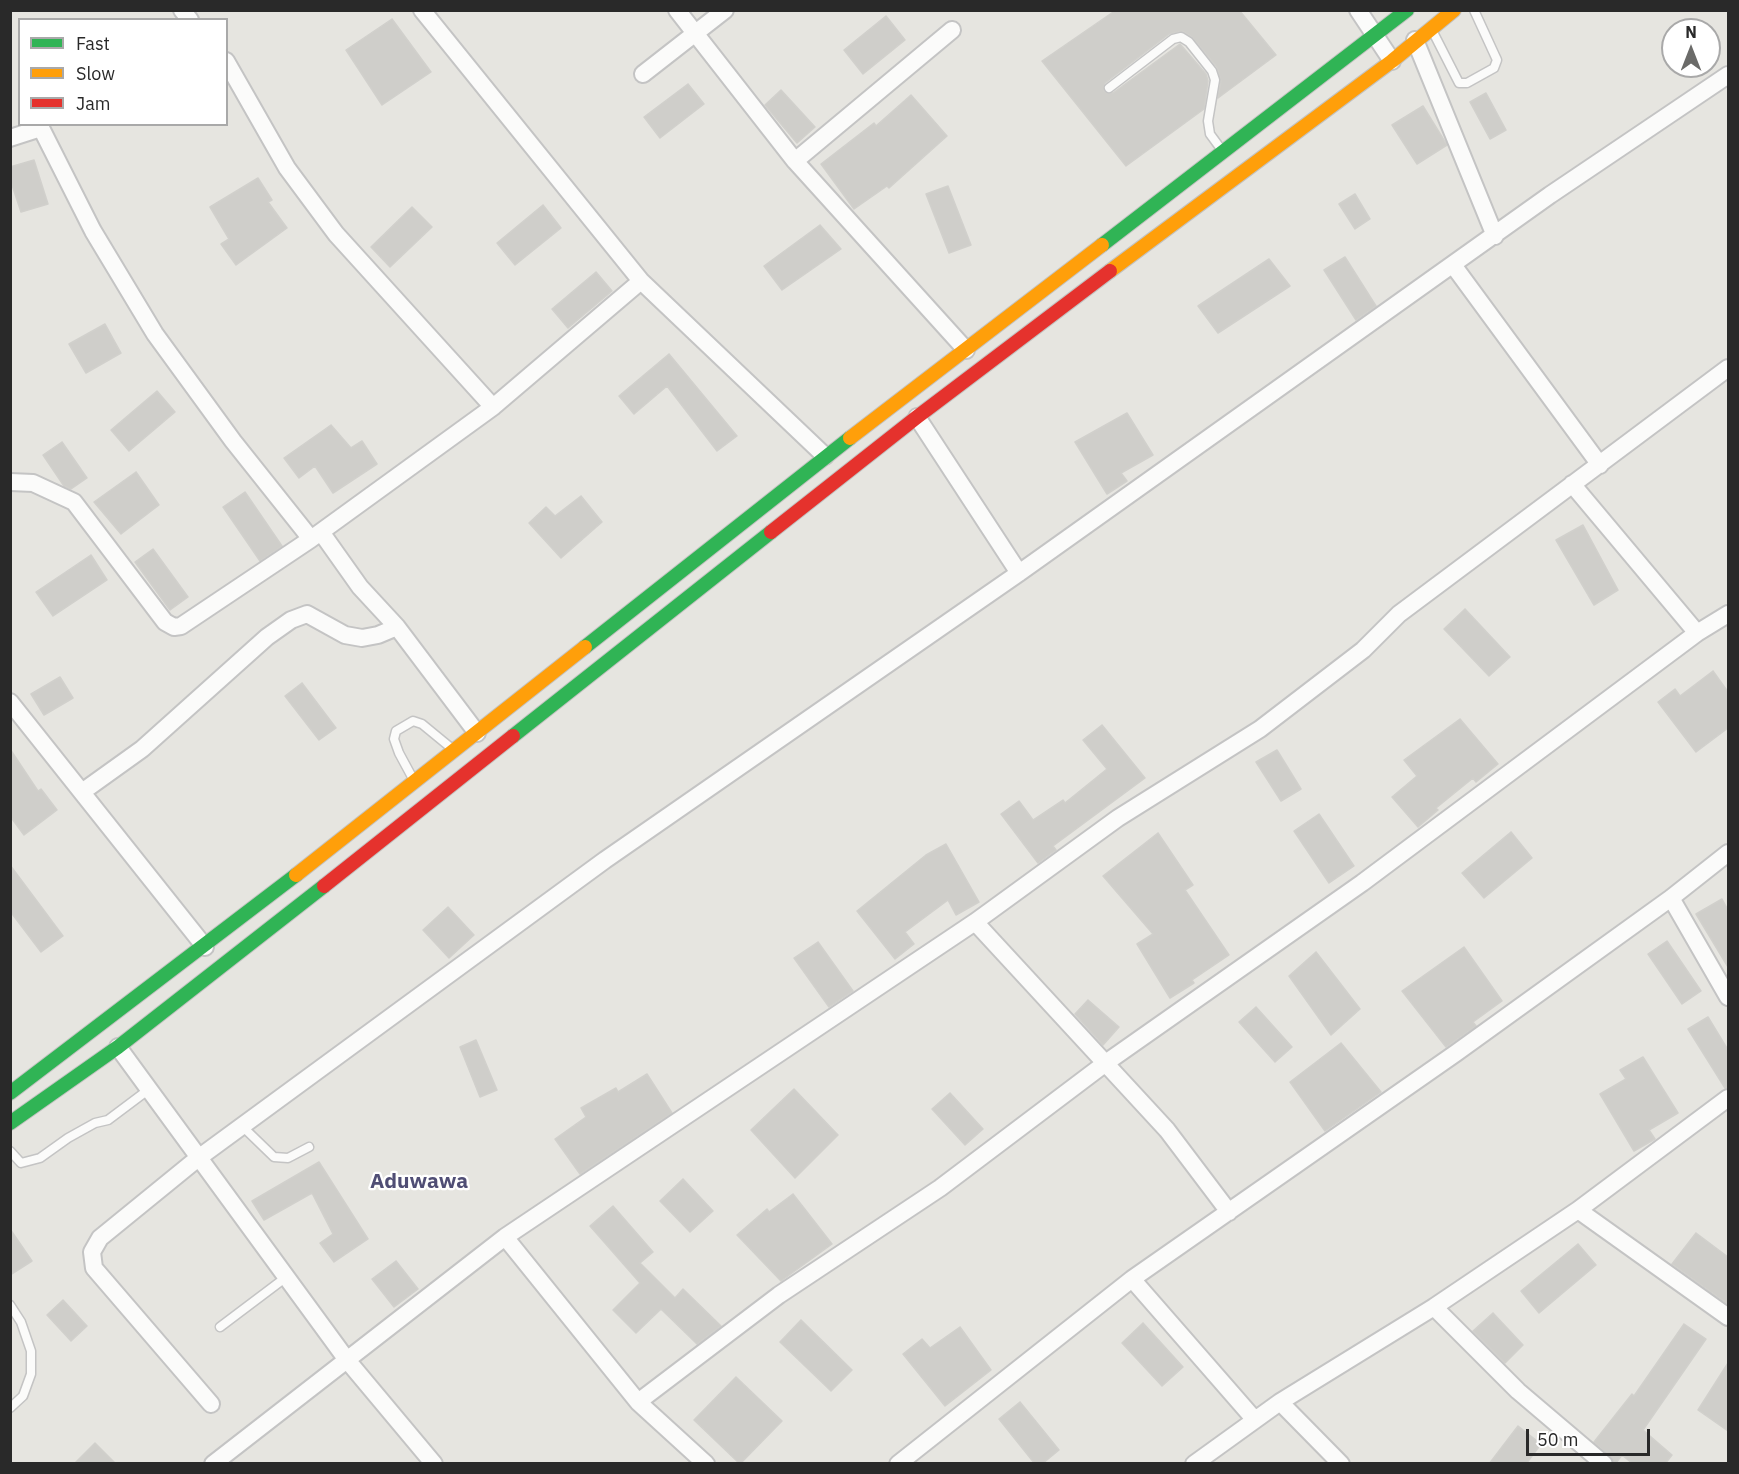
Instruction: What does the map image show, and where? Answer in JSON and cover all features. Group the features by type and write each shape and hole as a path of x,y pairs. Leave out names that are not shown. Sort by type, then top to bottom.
{"highway":[{"path":"10,1093 205,947 825,456 1407,10"},
{"path":"10,1123 118,1047 916,417 984,368 1193,207 1392,61 1454,10"}],"street":[{"path":"422,10 641,281 825,456"},
{"path":"677,10 795,161 966,350"},
{"path":"643,74 725,10"},
{"path":"1358,10 1392,61"},
{"path":"795,161 952,30"},
{"path":"1415,40 1495,236"},
{"path":"228,65 287,168 336,234 493,407"},
{"path":"211,1404 93,1268 92,1252 100,1238 197,1159 605,860 1019,573 1550,195 1728,75"},
{"path":"10,138 46,126 93,231 155,334 233,441 397,627 477,733"},
{"path":"1453,266 1600,465"},
{"path":"10,482 33,483 74,502 165,622 174,627 189,622 316,535 493,407 641,281"},
{"path":"213,1464 505,1237 975,922 1118,819 1260,729 1363,650 1399,614 1728,368"},
{"path":"916,417 1019,573"},
{"path":"1572,484 1697,633"},
{"path":"82,792 142,749 267,637 291,620 307,614 345,635 362,638 378,635 397,627"},
{"path":"638,1402 661,1387 779,1295 940,1188 1107,1062 1362,883 1697,633 1728,614"},
{"path":"10,702 205,947"},
{"path":"898,1464 1132,1279 1671,898 1728,853"},
{"path":"1671,898 1728,997"},
{"path":"975,922 1107,1062 1193,1162 1229,1212"},
{"path":"118,1047 197,1159 347,1360 434,1464"},
{"path":"1194,1464 1280,1402 1434,1307 1578,1210 1728,1098"},
{"path":"1578,1210 1728,1317"},
{"path":"505,1237 638,1402 706,1464"},
{"path":"1132,1279 1255,1420"},
{"path":"1434,1307 1518,1391 1604,1464"},
{"path":"1280,1402 1341,1464"}],"lane":[{"path":"1431,28 1455,80 1467,83 1494,68 1497,60 1474,10"},
{"path":"1109,88 1173,39 1181,37 1189,42 1212,71 1215,80 1208,121 1209,134 1224,152"},
{"path":"415,782 399,753 394,739 396,731 413,721 422,724 454,751"},
{"path":"10,1151 21,1163 40,1158 68,1138 95,1123 108,1120 148,1090"},
{"path":"243,1127 274,1157 288,1158 309,1147"},
{"path":"220,1327 285,1278"},
{"path":"10,1305 21,1322 31,1351 31,1374 23,1396 10,1408"}],"building":[{"path":"1116,10 1239,10 1276,55 1218,98 1221,81 1217,67 1192,37 1182,31 1169,34 1105,83 1104,91 1113,93 1180,44 1206,74 1208,81 1204,109 1126,166 1042,61"},
{"path":"886,16 905,40 863,74 844,50"},
{"path":"392,19 431,72 382,105 346,50"},
{"path":"688,84 704,104 660,138 644,117"},
{"path":"781,90 815,127 797,143 765,105"},
{"path":"1486,93 1506,130 1490,139 1470,102"},
{"path":"911,95 947,136 889,188 887,186 854,209 821,164 874,123 876,126"},
{"path":"1423,106 1447,145 1417,164 1392,125"},
{"path":"34,160 48,204 21,212 10,179 10,167"},
{"path":"258,178 272,200 268,202 287,228 236,265 221,244 229,239 210,207"},
{"path":"948,186 971,245 949,253 926,194"},
{"path":"1355,194 1370,219 1355,229 1339,204"},
{"path":"543,205 561,228 515,265 497,243"},
{"path":"412,207 432,227 390,267 371,247"},
{"path":"820,225 841,249 782,290 764,266"},
{"path":"1345,257 1376,306 1356,320 1324,270"},
{"path":"1269,259 1290,286 1218,333 1198,306"},
{"path":"596,272 612,291 568,328 552,309"},
{"path":"105,324 121,353 86,373 69,344"},
{"path":"669,354 737,436 717,451 667,386 634,414 619,396"},
{"path":"157,391 175,412 129,451 111,430"},
{"path":"1127,413 1153,455 1121,473 1127,481 1107,494 1075,442"},
{"path":"331,425 351,448 362,441 377,464 333,493 315,466 299,478 284,458"},
{"path":"62,442 87,478 71,489 64,486 43,455"},
{"path":"136,472 159,505 121,534 94,502"},
{"path":"245,492 282,546 260,561 223,507"},
{"path":"581,496 602,522 561,558 529,523 546,507 555,516"},
{"path":"1583,525 1618,590 1594,605 1556,540"},
{"path":"153,549 188,597 170,610 135,562"},
{"path":"91,555 107,580 53,616 36,592"},
{"path":"1465,609 1510,657 1489,676 1444,629"},
{"path":"1713,671 1728,692 1728,728 1696,752 1658,702 1675,689 1680,696"},
{"path":"60,677 73,698 44,715 31,694"},
{"path":"302,683 336,728 319,740 285,696"},
{"path":"1460,719 1498,764 1476,782 1473,778 1436,808 1438,810 1418,827 1392,797 1417,776 1404,760"},
{"path":"1102,725 1145,778 1053,846 1056,850 1038,863 1001,814 1019,801 1033,820 1063,800 1065,803 1107,769 1083,740"},
{"path":"10,749 38,791 41,789 57,810 24,835 10,816"},
{"path":"1277,750 1301,789 1281,801 1256,762"},
{"path":"1319,814 1354,866 1329,883 1294,831"},
{"path":"1511,832 1532,858 1484,898 1462,873"},
{"path":"1158,833 1193,885 1185,890 1229,955 1192,980 1194,983 1170,998 1137,944 1153,934 1103,876"},
{"path":"946,844 979,902 956,915 948,900 905,932 914,944 895,959 857,911 926,855"},
{"path":"10,865 63,936 41,952 10,911"},
{"path":"1722,899 1728,910 1728,967 1696,914"},
{"path":"448,907 474,935 449,958 423,930"},
{"path":"1667,941 1701,991 1682,1004 1648,954"},
{"path":"818,942 853,991 829,1007 794,958"},
{"path":"1464,947 1502,1001 1473,1022 1476,1026 1446,1047 1402,991"},
{"path":"1316,952 1360,1009 1331,1035 1289,976"},
{"path":"1088,1000 1119,1027 1103,1045 1075,1014"},
{"path":"1256,1007 1292,1047 1275,1062 1239,1022"},
{"path":"1708,1017 1728,1050 1728,1088 1725,1088 1688,1029"},
{"path":"476,1040 497,1090 480,1097 460,1047"},
{"path":"1341,1043 1381,1092 1325,1131 1290,1082"},
{"path":"1643,1057 1678,1113 1649,1130 1655,1139 1634,1151 1600,1094 1626,1079 1620,1070"},
{"path":"647,1074 672,1113 580,1174 555,1139 586,1117 581,1108 616,1088 618,1092"},
{"path":"794,1089 838,1135 795,1178 751,1130"},
{"path":"950,1093 983,1129 965,1145 932,1109"},
{"path":"319,1162 368,1239 334,1262 320,1243 333,1234 312,1193 264,1220 252,1201"},
{"path":"683,1179 713,1211 690,1232 660,1201"},
{"path":"793,1194 832,1244 781,1281 737,1235 767,1209 769,1212"},
{"path":"613,1206 653,1252 640,1263 675,1298 683,1289 721,1326 697,1344 661,1309 636,1333 613,1310 640,1283 590,1226"},
{"path":"10,1229 32,1261 10,1275"},
{"path":"1696,1233 1728,1257 1728,1304 1672,1264"},
{"path":"1578,1244 1596,1265 1539,1313 1521,1291"},
{"path":"396,1261 418,1289 394,1307 372,1279"},
{"path":"63,1300 87,1326 71,1341 47,1315"},
{"path":"1493,1313 1523,1345 1505,1363 1473,1331"},
{"path":"801,1320 852,1370 831,1391 780,1342"},
{"path":"1143,1323 1183,1367 1162,1386 1122,1343"},
{"path":"1684,1324 1706,1339 1643,1430 1672,1455 1665,1464 1633,1464 1622,1455 1616,1463 1594,1442 1632,1394 1634,1396"},
{"path":"960,1327 991,1370 945,1406 903,1354 922,1339 930,1348"},
{"path":"1728,1363 1728,1431 1698,1410"},
{"path":"736,1377 782,1421 740,1464 694,1420"},
{"path":"1020,1402 1059,1450 1042,1464 1035,1464 999,1419"},
{"path":"1518,1426 1541,1444 1526,1464 1489,1464"},
{"path":"95,1443 116,1464 74,1464"}],"traffic: fast":[{"path":"1102,245 1407,10"},
{"path":"585,647 850,438"},
{"path":"513,736 771,532"},
{"path":"10,1093 296,875"},
{"path":"10,1123 118,1047 324,886"}],"traffic: slow":[{"path":"1110,271 1392,61 1454,10"},
{"path":"850,438 1102,245"},
{"path":"296,875 585,647"}],"traffic: jam":[{"path":"771,532 917,417 1110,271"},
{"path":"324,886 513,736"}],"district":[{"name":"Aduwawa","path":"419,1182"}]}
